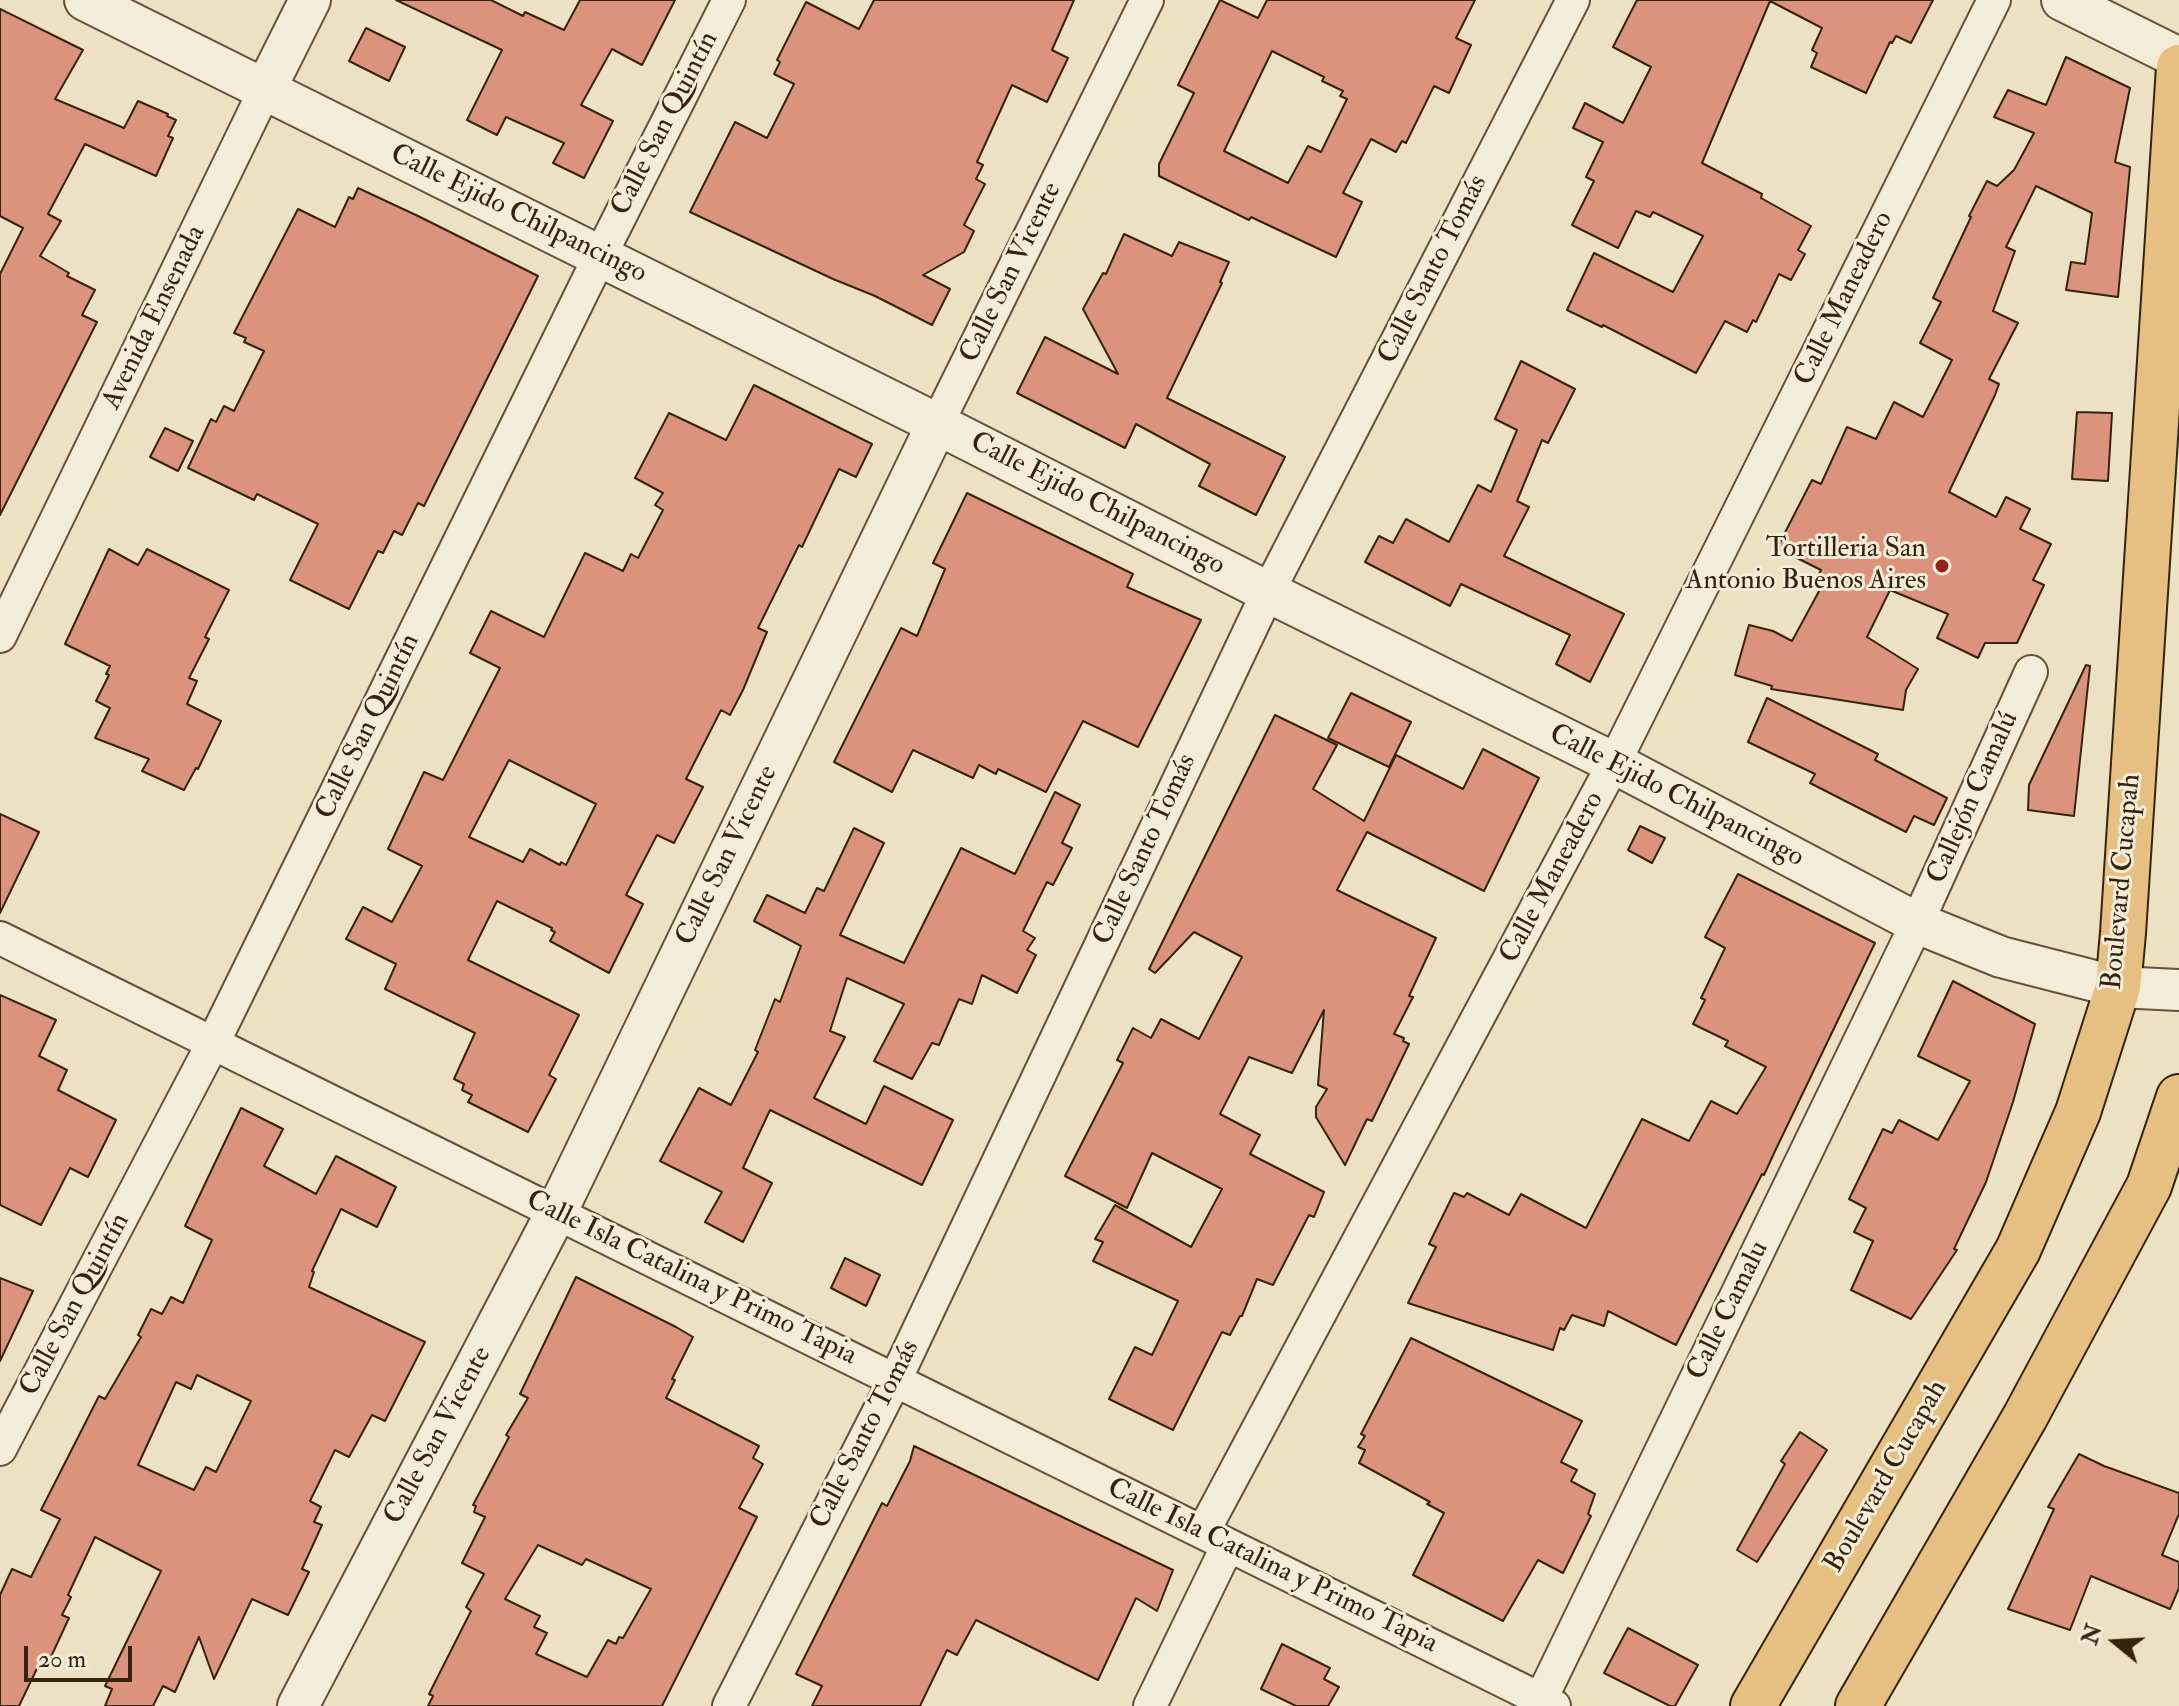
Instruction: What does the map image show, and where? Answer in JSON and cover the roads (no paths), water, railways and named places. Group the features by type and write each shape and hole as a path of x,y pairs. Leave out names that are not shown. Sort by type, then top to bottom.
{"main road":[{"name":"Boulevard Cucapah","path":"1753,1706 2018,1250 2078,1112 2118,987 2179,67"},
{"path":"1858,1706 2025,1417 2149,1186 2179,1097"}],"street":[{"name":"Calle Ejido Chilpancingo","path":"85,0 1614,763 1917,923 2001,957 2118,987 2179,990"},
{"name":"Avenida Ensenada","path":"0,636 310,0"},
{"name":"Calle San Quintín","path":"0,1449 213,1043 729,0"},
{"name":"Calle San Vicente","path":"298,1706 556,1213 937,424 1147,0"},
{"name":"Calle Santo Tomás","path":"729,1706 895,1380 1268,592 1573,0"},
{"name":"Calle Maneadero","path":"1150,1706 1216,1539 1614,763 1994,0"},
{"path":"2062,0 2179,58"},
{"name":"Callejón Camalú","path":"1917,923 2031,672"},
{"name":"Calle Camalu","path":"1548,1703 1917,923"},
{"name":"Calle Isla Catalina y Primo Tapia","path":"0,938 1548,1703"}],"place":[{"name":"Tortilleria San Antonio Buenos Aires","path":"1942,566"}]}
